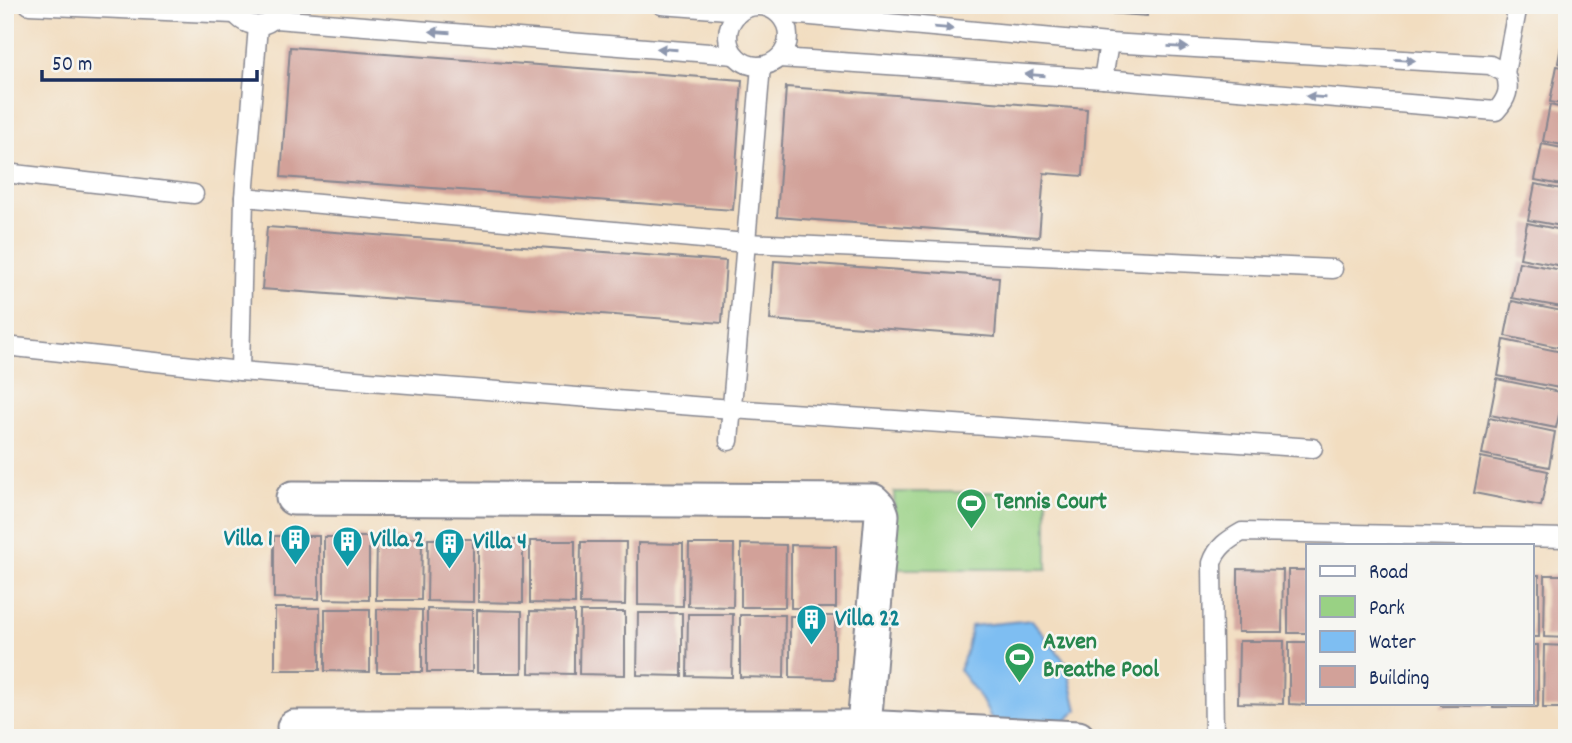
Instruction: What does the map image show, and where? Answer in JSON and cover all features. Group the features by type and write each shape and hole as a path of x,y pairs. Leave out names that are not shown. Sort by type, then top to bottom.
{"street":[{"path":"293,498 873,502 882,515 863,732"},
{"path":"294,727 863,732 1079,738"}],"lane":[{"path":"29,5 232,10 240,21 249,25 272,17 735,55"},
{"path":"661,5 741,11"},
{"path":"779,58 1103,79 1496,111 1504,102 1509,83 1505,73 1518,5"},
{"path":"760,6 770,8 785,21 788,41 785,50 771,64 751,65 742,62 735,55 730,46 729,26 741,11 760,6"},
{"path":"778,13 1109,43 1490,65 1505,73"},
{"path":"240,371 244,197 272,17"},
{"path":"1103,79 1109,43"},
{"path":"729,441 761,66"},
{"path":"5,173 194,194"},
{"path":"244,197 746,243 1333,269"},
{"path":"5,346 240,371 732,409 1313,448"},
{"path":"1214,738 1212,563 1216,553 1234,536 1242,532 1567,538"}],"green space":[{"name":"Tennis Court","path":"894,492 1047,492 1047,569 895,569"}],"water":[{"name":"Azven Breathe Pool","path":"1032,620 1066,663 1077,710 1056,730 997,729 980,697 959,670 967,649 971,626"}],"building":[{"path":"1025,5 1148,5 1147,16"},
{"path":"1567,23 1567,65 1558,63"},
{"path":"290,47 742,80 733,210 281,177"},
{"path":"1557,66 1567,68 1567,105 1550,102"},
{"path":"786,87 1087,109 1083,176 1044,173 1039,237 777,217"},
{"path":"1550,105 1567,109 1567,146 1543,141"},
{"path":"1542,144 1567,149 1567,186 1535,180"},
{"path":"1535,184 1567,190 1567,227 1528,220"},
{"path":"1527,223 1567,231 1567,267 1520,258"},
{"path":"267,227 726,261 722,323 262,289"},
{"path":"774,261 999,277 995,337 770,320"},
{"path":"1519,262 1567,271 1567,308 1512,298"},
{"path":"1512,301 1567,312 1567,349 1505,336"},
{"path":"1504,340 1567,353 1564,389 1498,376"},
{"path":"1497,379 1564,393 1556,428 1490,415"},
{"path":"1489,418 1555,432 1549,467 1482,454"},
{"path":"1481,457 1548,471 1541,506 1474,493"},
{"name":"Villa 1","path":"274,536 319,536 319,599 274,598"},
{"name":"Villa 2","path":"324,537 369,537 369,600 324,599"},
{"path":"377,538 422,538 421,600 376,600"},
{"name":"Villa 4","path":"428,539 473,539 473,602 427,601"},
{"path":"478,540 523,540 523,603 478,602"},
{"path":"530,541 575,541 575,604 530,603"},
{"path":"581,542 626,542 625,605 580,604"},
{"path":"638,543 683,544 683,606 638,605"},
{"path":"689,544 734,544 733,607 688,606"},
{"path":"741,544 786,545 785,607 741,607"},
{"path":"791,545 836,546 836,608 791,608"},
{"path":"1238,569 1283,570 1282,632 1238,632"},
{"path":"1288,570 1306,570 1306,633 1288,633"},
{"path":"1534,575 1539,575 1539,637 1534,637"},
{"path":"1545,575 1567,575 1567,638 1544,637"},
{"path":"275,608 320,608 320,670 275,670"},
{"path":"325,609 370,609 370,672 325,671"},
{"path":"377,609 422,610 422,672 377,672"},
{"path":"427,609 472,610 472,672 427,672"},
{"path":"477,610 522,611 522,673 477,673"},
{"path":"530,611 574,612 574,674 529,673"},
{"path":"580,612 625,612 625,675 579,674"},
{"path":"638,613 682,613 682,676 637,675"},
{"path":"688,614 733,614 732,677 687,676"},
{"path":"740,615 785,615 784,678 740,677"},
{"name":"Villa 22","path":"790,616 835,616 835,679 790,678"},
{"path":"1239,641 1284,641 1283,704 1238,703"},
{"path":"1289,642 1306,642 1308,705 1289,704"},
{"path":"1534,645 1538,645 1538,707 1493,707 1493,704 1534,704"},
{"path":"1544,645 1567,646 1567,708 1543,708"},
{"path":"1441,704 1486,704 1486,706"}],"place":[{"name":"Tennis Court","path":"971,530"},
{"name":"Villa 1","path":"296,567"},
{"name":"Villa 2","path":"347,568"},
{"name":"Villa 4","path":"450,570"},
{"name":"Villa 22","path":"812,647"},
{"name":"Azven Breathe Pool","path":"1020,684"}]}
